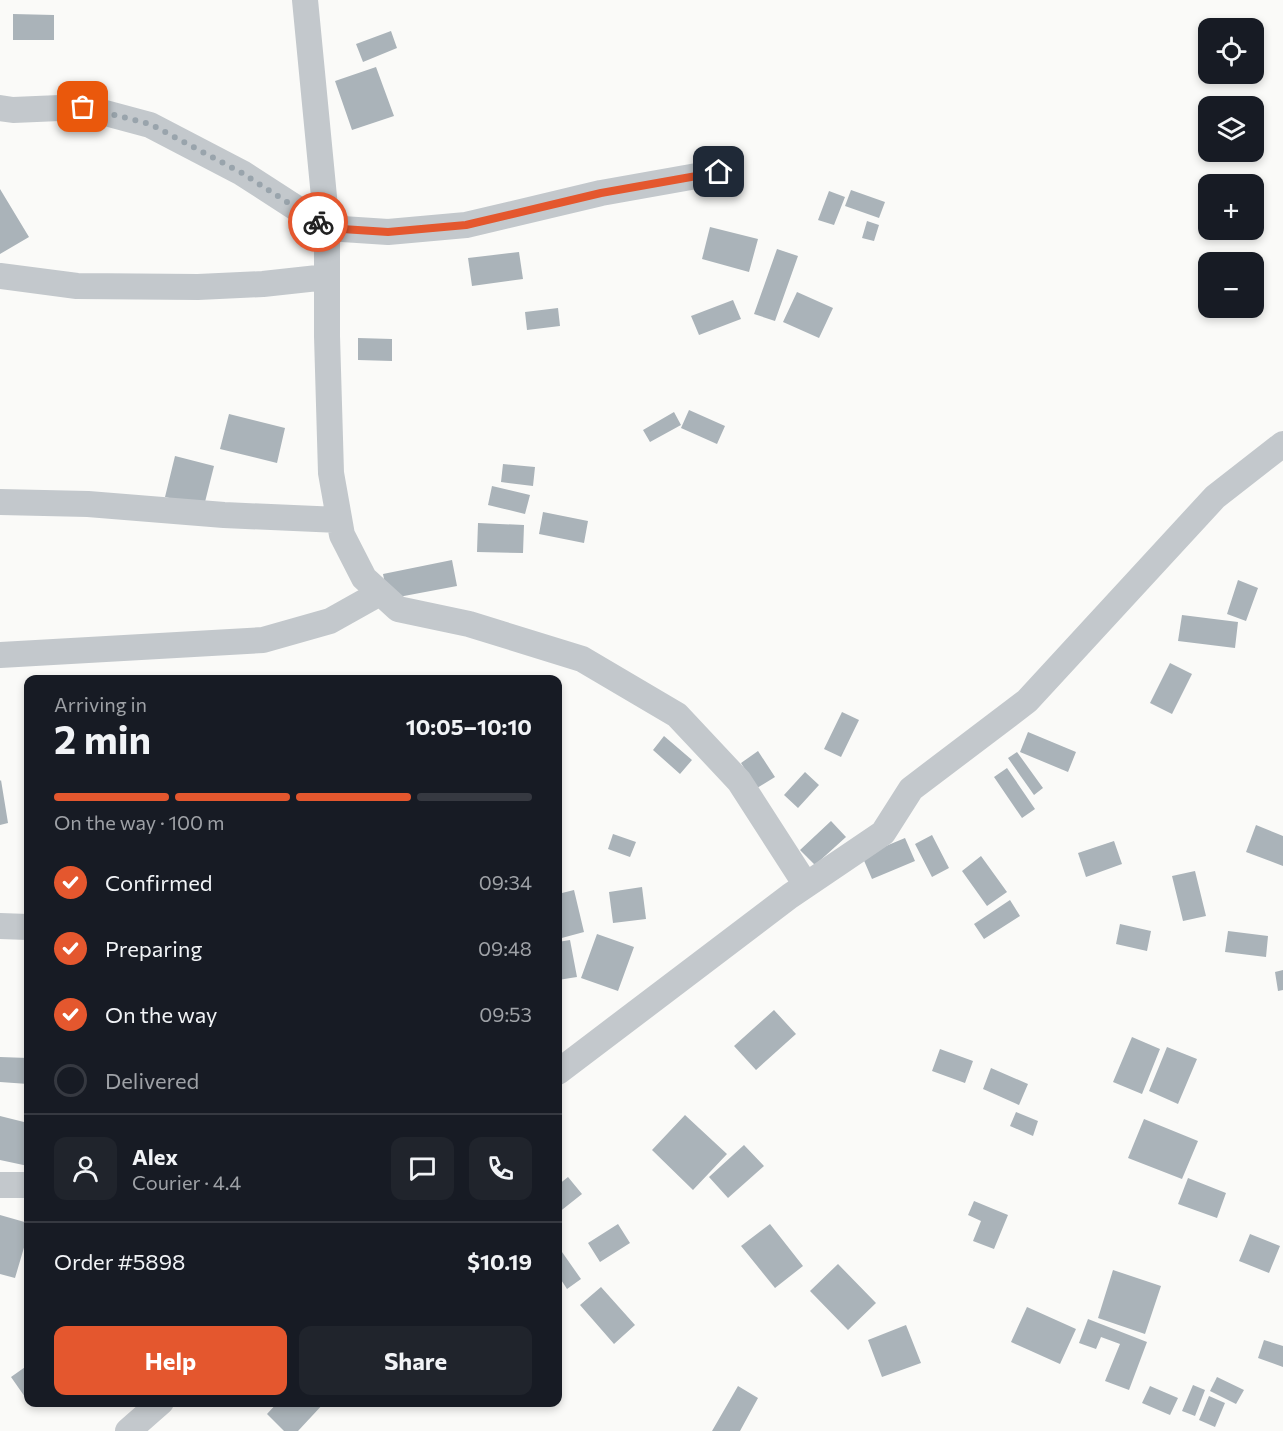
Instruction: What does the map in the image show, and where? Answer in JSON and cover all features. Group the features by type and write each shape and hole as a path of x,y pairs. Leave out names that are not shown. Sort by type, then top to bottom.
{"street":[{"path":"304,0 327,228 331,473 342,535 364,578 398,609 469,624 582,658 678,715 739,781 806,885"},
{"path":"0,108 13,110 83,107 150,124 242,173 327,228 388,232 466,225 601,193 719,172"},
{"path":"0,276 77,286 187,287 263,284 327,277"},
{"path":"562,1069 790,896 883,833 911,789 1027,701 1215,497 1283,444"},
{"path":"0,502 88,504 224,515 339,520"},
{"path":"0,655 263,640 330,621 380,593"},
{"path":"0,926 24,927"},
{"path":"0,1185 24,1185"},
{"path":"128,1431 155,1407"}],"building":[{"path":"13,14 54,15 54,40 13,40"},
{"path":"391,31 397,48 363,62 356,44"},
{"path":"376,67 394,116 352,130 335,81"},
{"path":"0,189 29,237 0,254"},
{"path":"851,190 885,202 879,218 845,206"},
{"path":"829,191 845,197 834,225 818,220"},
{"path":"867,221 879,225 874,241 862,238"},
{"path":"710,227 758,239 749,272 702,259"},
{"path":"777,249 798,256 775,321 754,314"},
{"path":"519,252 523,279 472,286 468,258"},
{"path":"797,292 833,308 819,338 783,322"},
{"path":"733,300 741,319 699,335 691,316"},
{"path":"558,308 560,326 527,330 525,312"},
{"path":"358,338 392,339 392,361 358,360"},
{"path":"689,410 725,426 717,444 681,428"},
{"path":"674,412 681,425 650,442 643,430"},
{"path":"229,414 285,428 277,463 220,449"},
{"path":"175,456 214,466 204,506 165,497"},
{"path":"503,464 535,467 533,486 501,482"},
{"path":"492,486 530,495 525,514 488,505"},
{"path":"543,512 588,521 584,543 539,534"},
{"path":"478,523 524,525 523,553 477,552"},
{"path":"452,560 457,586 388,599 383,574"},
{"path":"1238,580 1258,588 1246,621 1227,614"},
{"path":"1182,615 1238,622 1235,648 1178,641"},
{"path":"1170,663 1192,674 1172,714 1150,703"},
{"path":"842,712 859,720 841,757 824,749"},
{"path":"1028,732 1076,752 1068,772 1020,752"},
{"path":"664,736 692,760 680,774 653,750"},
{"path":"758,751 775,777 757,788 741,763"},
{"path":"1017,752 1043,788 1034,795 1008,758"},
{"path":"1007,768 1035,809 1022,818 994,777"},
{"path":"805,772 819,785 798,808 784,795"},
{"path":"0,781 8,823 0,825"},
{"path":"831,821 846,837 815,865 800,850"},
{"path":"1256,825 1283,836 1283,866 1246,852"},
{"path":"613,834 636,842 630,857 608,849"},
{"path":"932,835 949,868 932,877 915,844"},
{"path":"905,838 915,861 872,879 862,856"},
{"path":"1114,841 1122,864 1086,877 1078,853"},
{"path":"981,856 1007,892 987,906 962,871"},
{"path":"1195,871 1206,916 1183,921 1172,876"},
{"path":"642,887 646,919 613,923 609,892"},
{"path":"574,890 584,932 562,938 562,893"},
{"path":"1010,900 1020,916 984,939 974,924"},
{"path":"1120,924 1151,931 1147,951 1116,944"},
{"path":"1228,931 1268,936 1266,957 1225,952"},
{"path":"597,934 634,947 618,991 581,978"},
{"path":"570,940 577,977 562,979 562,941"},
{"path":"1283,970 1283,990 1278,991 1275,972"},
{"path":"774,1010 796,1034 756,1070 734,1046"},
{"path":"1132,1037 1160,1049 1142,1094 1113,1082"},
{"path":"1167,1047 1197,1059 1178,1104 1149,1091"},
{"path":"940,1049 973,1061 965,1083 932,1071"},
{"path":"0,1057 24,1058 24,1084 0,1082"},
{"path":"991,1068 1028,1084 1019,1105 983,1089"},
{"path":"1016,1112 1038,1121 1033,1136 1010,1126"},
{"path":"685,1115 727,1154 693,1190 652,1150"},
{"path":"0,1116 24,1122 24,1165 0,1160"},
{"path":"1144,1119 1198,1141 1182,1179 1128,1158"},
{"path":"744,1145 764,1166 728,1198 709,1177"},
{"path":"568,1177 582,1194 562,1210 562,1182"},
{"path":"1188,1178 1226,1193 1217,1218 1178,1204"},
{"path":"974,1201 1008,1215 994,1249 973,1241 981,1221 968,1215"},
{"path":"0,1215 24,1222 24,1248 15,1278 0,1274"},
{"path":"618,1224 630,1243 600,1262 588,1243"},
{"path":"770,1224 803,1266 775,1288 741,1246"},
{"path":"1250,1234 1280,1246 1269,1273 1239,1261"},
{"path":"562,1252 581,1279 567,1289 562,1281"},
{"path":"838,1264 876,1303 848,1330 810,1291"},
{"path":"1113,1270 1161,1286 1145,1334 1098,1318"},
{"path":"601,1287 635,1325 614,1344 580,1305"},
{"path":"1027,1307 1076,1329 1060,1364 1011,1342"},
{"path":"1088,1319 1147,1342 1129,1390 1105,1381 1120,1344 1101,1337 1096,1349 1079,1343"},
{"path":"906,1325 921,1363 882,1377 868,1340"},
{"path":"1264,1340 1283,1346 1283,1367 1258,1358"},
{"path":"24,1368 24,1396 11,1377"},
{"path":"1217,1377 1244,1390 1236,1404 1210,1391"},
{"path":"1193,1385 1205,1390 1195,1416 1182,1411"},
{"path":"738,1386 758,1398 740,1431 712,1431"},
{"path":"1150,1386 1178,1398 1170,1415 1142,1403"},
{"path":"1209,1396 1225,1403 1215,1427 1199,1420"},
{"path":"273,1407 320,1407 298,1431 284,1431 267,1414"}],"way so far":[{"path":"83,107 150,124 242,173 318,222"}],"route":[{"path":"318,222 327,228 388,232 466,225 601,193 719,172"}]}
